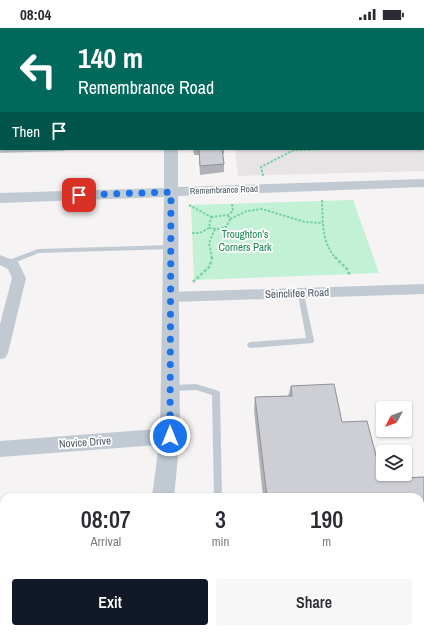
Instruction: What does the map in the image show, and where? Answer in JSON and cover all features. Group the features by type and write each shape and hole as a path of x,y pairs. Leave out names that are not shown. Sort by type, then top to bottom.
{"street":[{"path":"163,493 170,436 171,150"},
{"name":"Remembrance Road","path":"0,198 424,183"},
{"path":"0,353 19,278 17,270 6,261"},
{"name":"Seinclifee Road","path":"171,297 424,289"},
{"name":"Novice Drive","path":"0,449 170,436"}],"lane":[{"path":"0,151 32,150"},
{"path":"6,261 38,252 171,247"},
{"path":"251,345 310,341 301,294"},
{"path":"170,388 196,387 216,393 218,493"}],"path":[{"path":"263,176 261,167 294,150"},
{"path":"322,200 326,242 335,258 348,269 350,276"},
{"path":"189,205 211,217 228,214 233,211 232,203"},
{"path":"230,219 247,211 262,209 305,222 323,223"},
{"path":"191,233 200,233 210,228 215,229 226,227 230,223 228,214"},
{"path":"210,228 211,217"},
{"path":"193,282 210,266 212,256 209,243 215,229"}],"shaded area":[{"path":"235,150 424,150 424,171 238,176"}],"green space":[{"name":"Troughton's Corners Park","path":"353,200 379,273 194,280 191,205"}],"building":[{"path":"199,150 222,150 224,164 200,166"},
{"path":"334,384 342,422 367,421 376,456 376,481 412,481 412,478 424,477 424,493 267,493 255,397 292,396 291,386"}],"route":[{"path":"79,195 171,192 170,436"}]}
